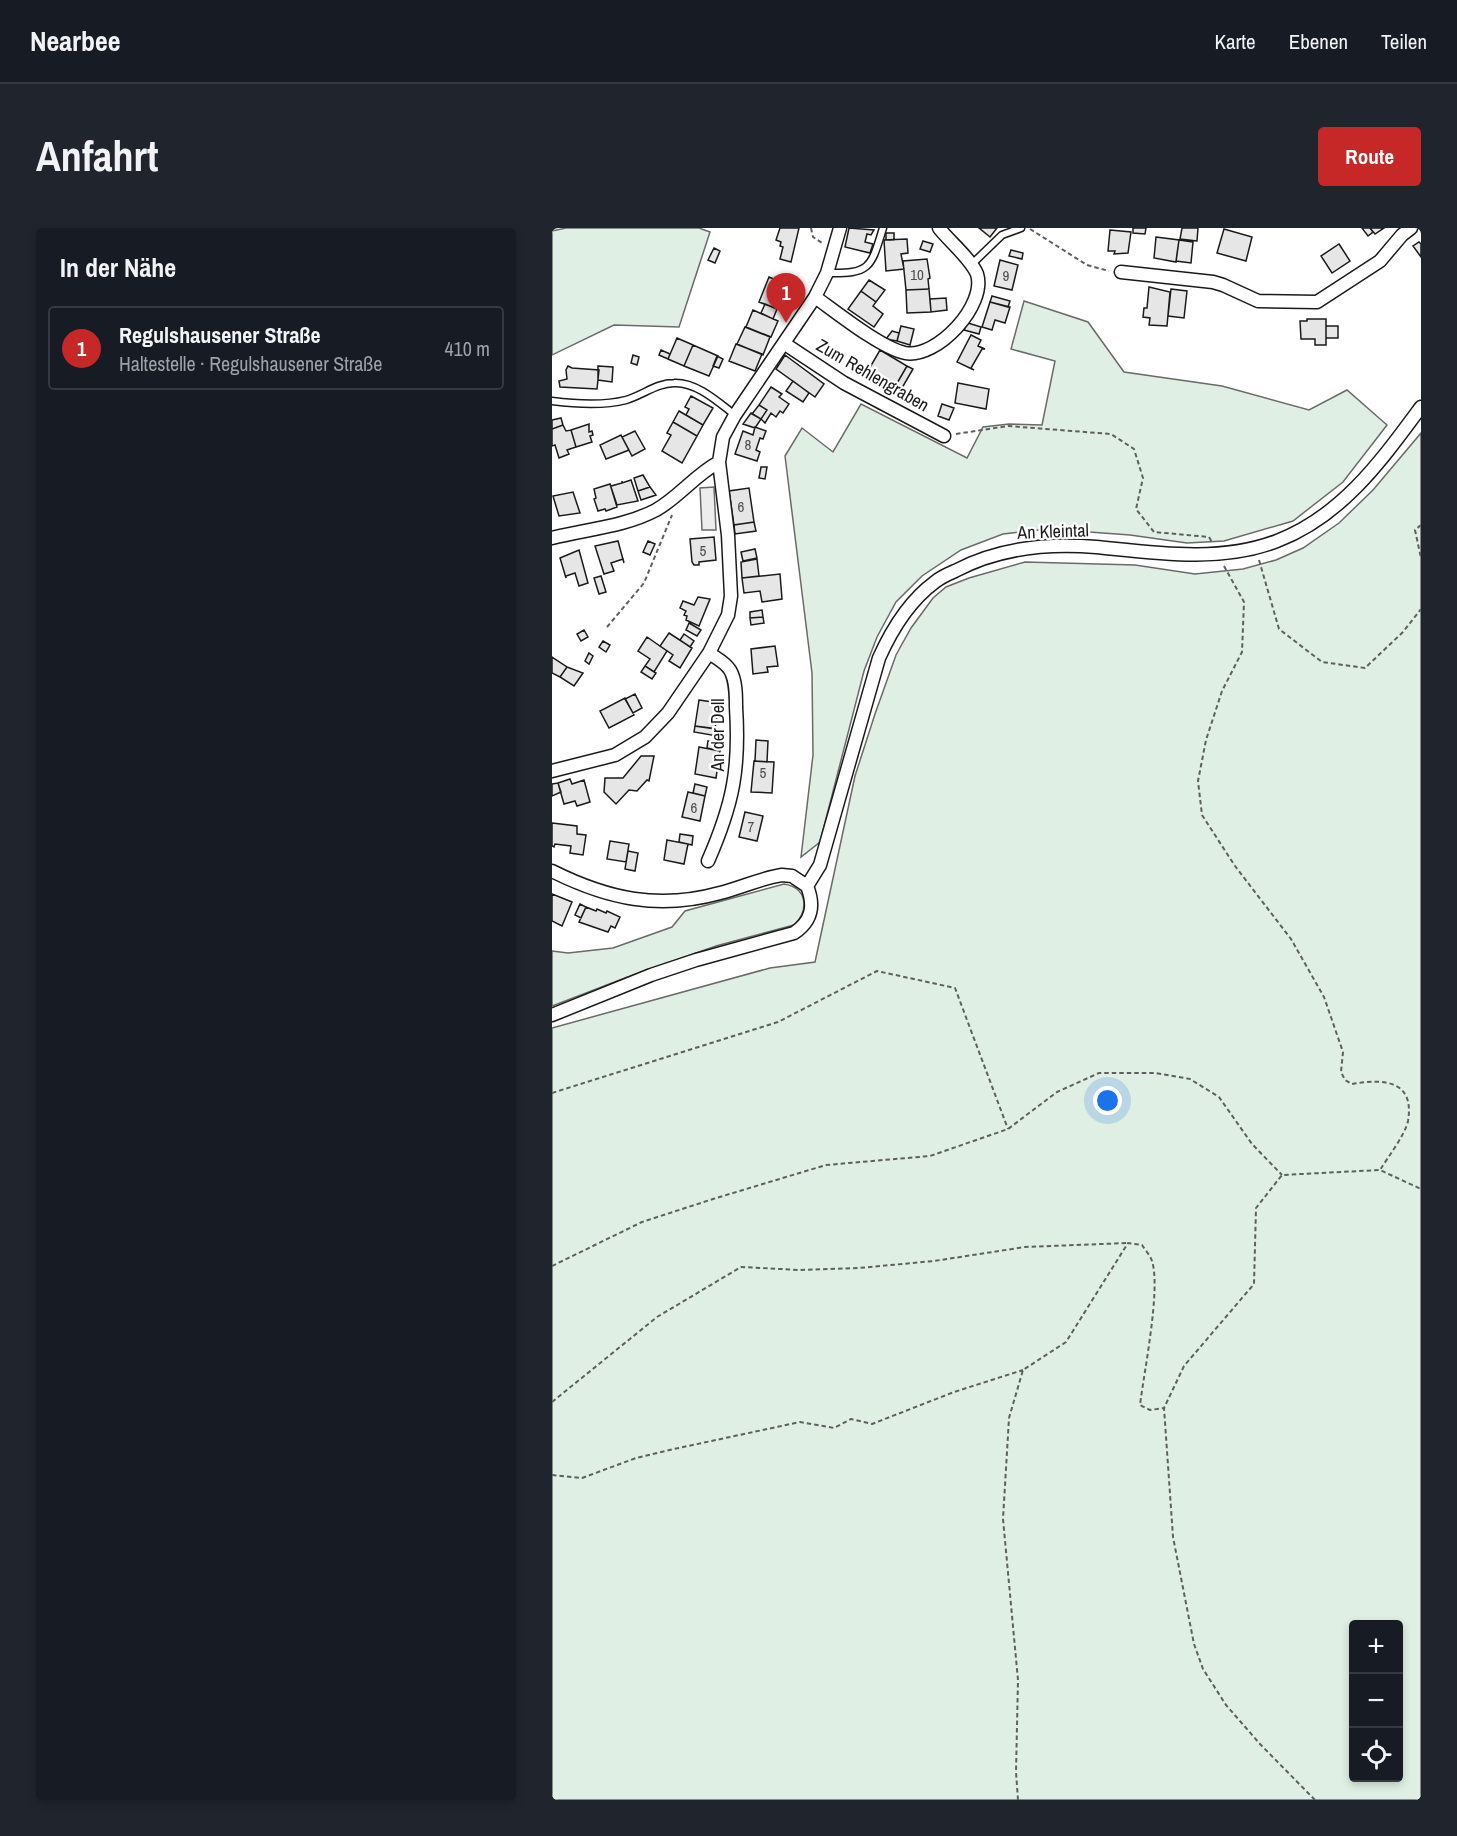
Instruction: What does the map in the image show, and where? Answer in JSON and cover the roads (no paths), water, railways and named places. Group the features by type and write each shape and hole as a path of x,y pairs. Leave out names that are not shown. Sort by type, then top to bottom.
{"street":[{"path":"552,771 615,755 645,737 668,713 708,653 728,615 731,596 728,535 719,462 723,437 735,415 815,297 827,273 840,228"},
{"path":"815,297 892,349 915,354 938,344 962,321 978,285 972,264 939,228"},
{"path":"1121,272 1213,282 1258,301 1310,303 1324,298 1380,261 1411,228"},
{"name":"Zum Rehlengraben","path":"785,344 844,383 944,436"},
{"name":"An Kleintal","path":"807,886 820,866 879,658 892,630 916,600 936,581 975,560 1005,551 1035,547 1093,547 1178,554 1217,554 1256,548 1313,523 1350,495 1421,407"},
{"path":"552,538 624,523 650,513 670,501 708,468 719,462"},
{"name":"An der Dell","path":"708,653 723,662 731,671 735,684 738,733 735,784 725,819 708,861"},
{"path":"552,871 573,882 610,895 652,902 706,897 782,875 792,876 807,886 811,901 811,916 807,923 794,933 651,975 552,1015"}],"lane":[{"path":"827,273 855,273 868,266 876,251 883,228"},
{"path":"972,264 1002,235 1021,228"},
{"path":"552,401 581,403 617,401 652,388 675,383 698,389 735,415"}],"place":[{"name":"Regulshausener Straße","path":"786,323"}]}
